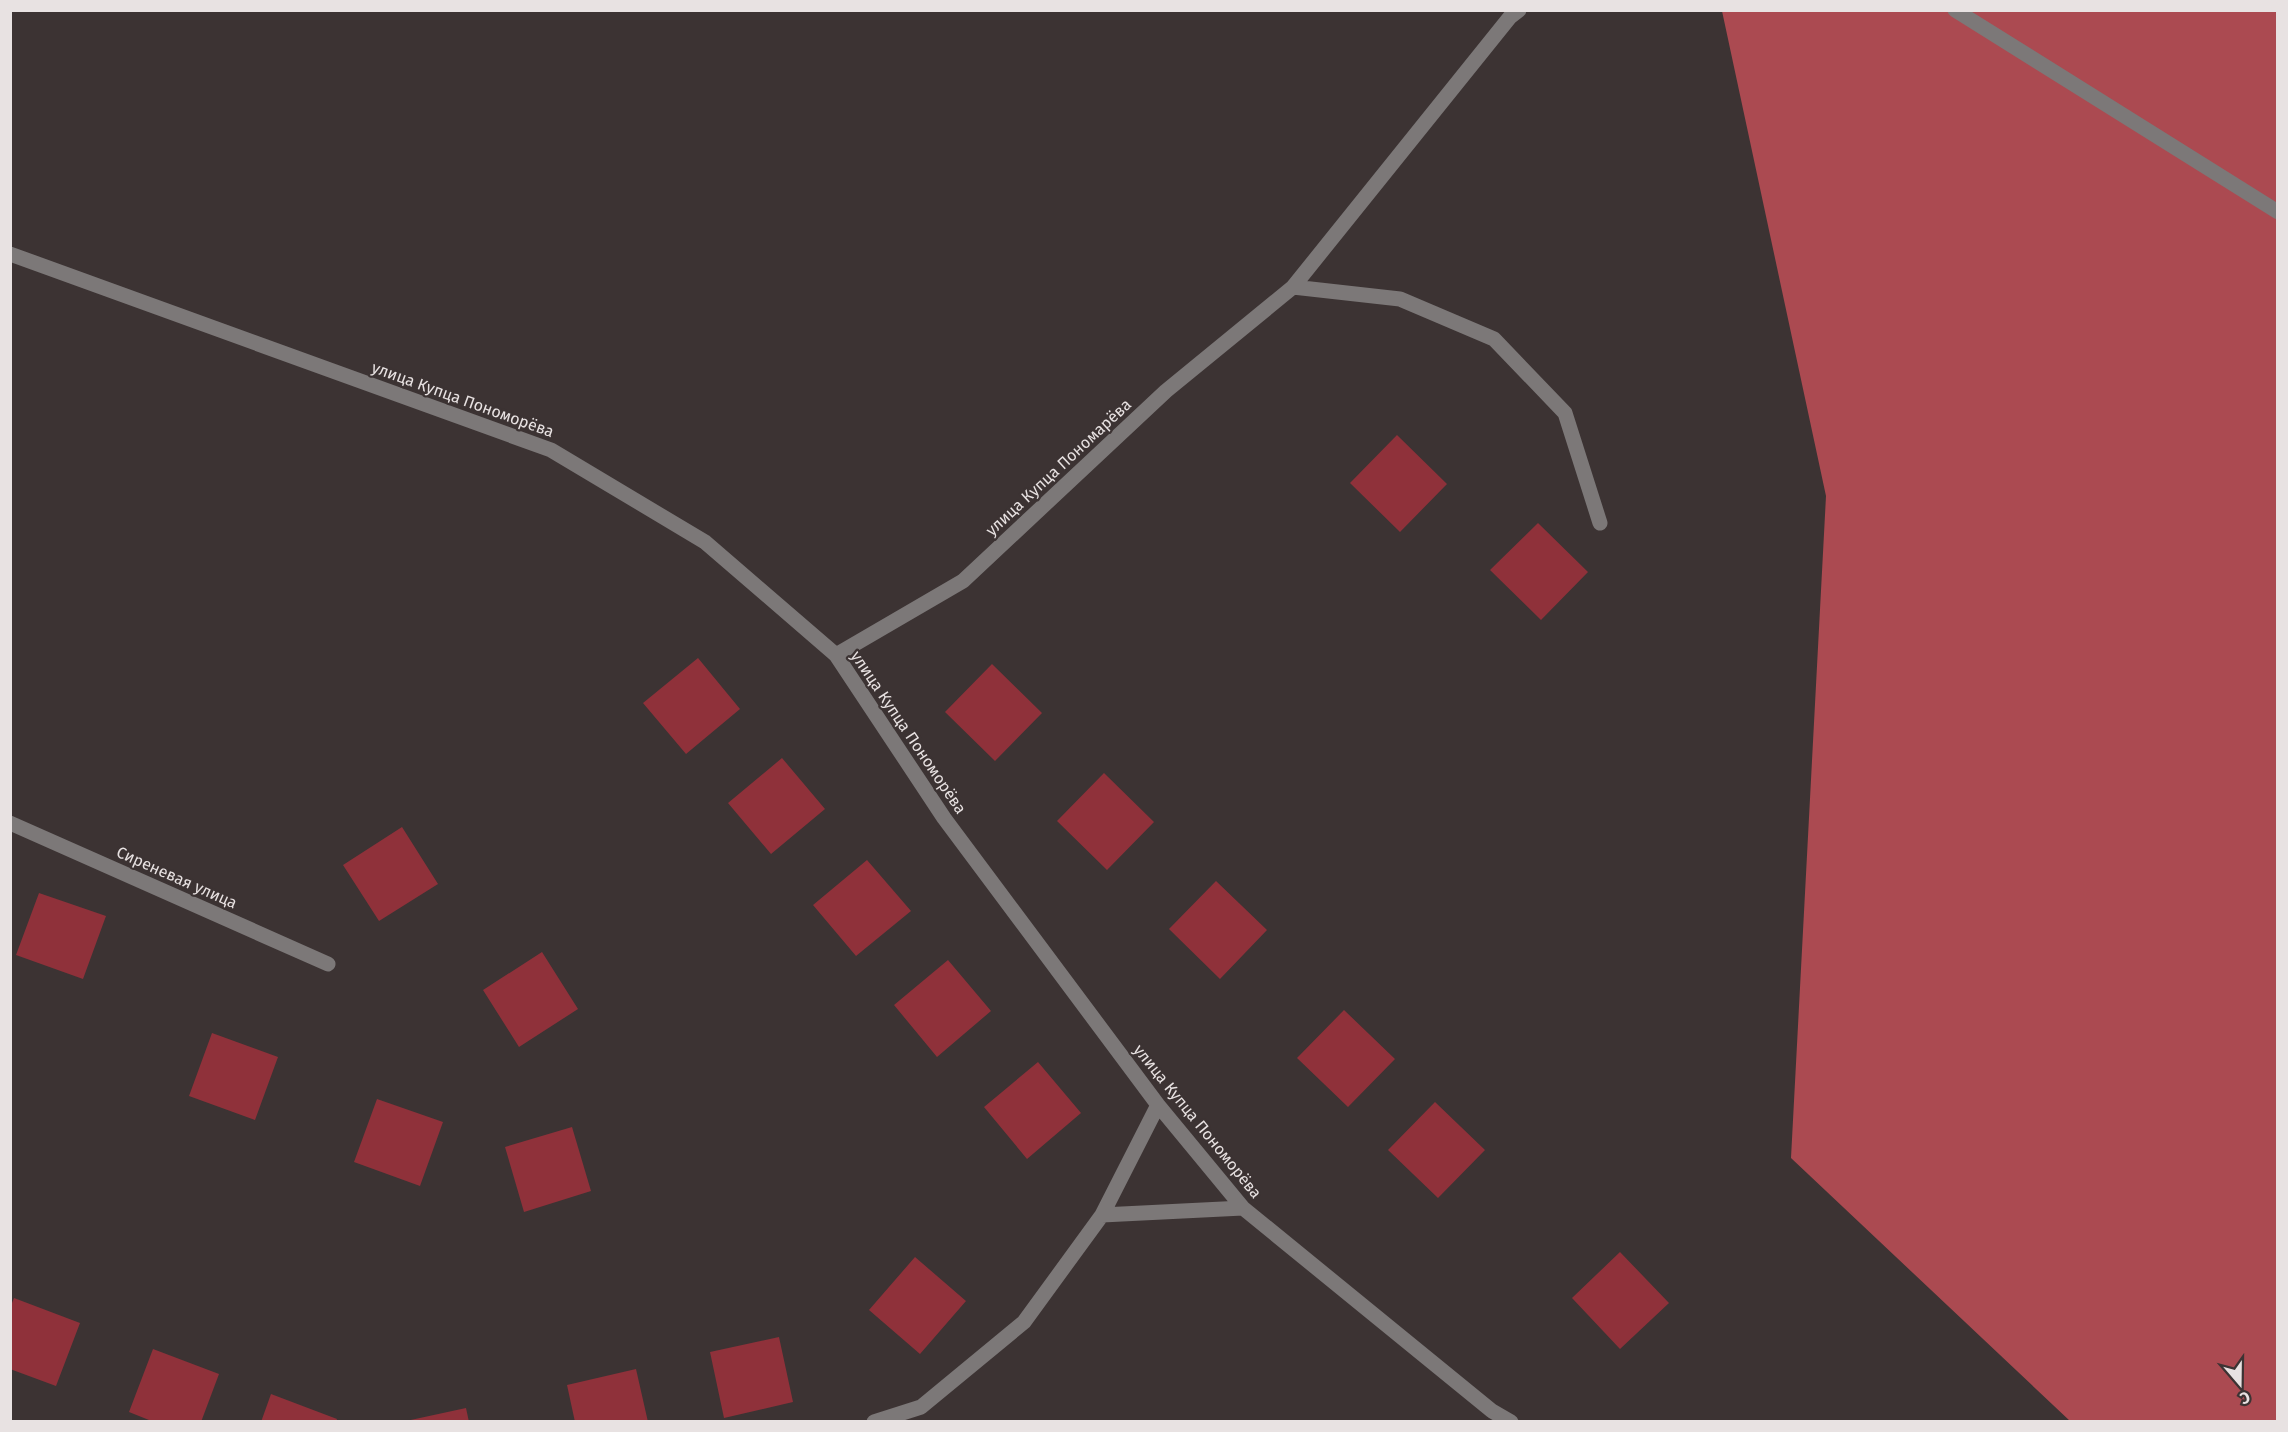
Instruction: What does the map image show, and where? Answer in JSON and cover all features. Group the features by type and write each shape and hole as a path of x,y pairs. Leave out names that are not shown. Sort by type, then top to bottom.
{"street":[{"name":"улица Купца Пономарёва","path":"836,655 963,581 1166,391 1293,287 1510,17 1519,10"},
{"path":"1955,10 2277,212"},
{"name":"улица Купца Пономорёва","path":"10,254 551,450 705,542 836,655 944,818 1158,1105 1242,1208 1492,1412 1511,1422"},
{"path":"1293,287 1400,299 1494,339 1565,413 1600,523"},
{"name":"Сиреневая улица","path":"10,823 328,964"},
{"path":"874,1422 921,1407 1024,1323 1102,1215 1158,1105"},
{"path":"1102,1215 1242,1208"}],"shaded area":[{"path":"1722,11 2277,11 2277,1421 2070,1421 1791,1158 1826,496"}],"building":[{"path":"1397,435 1447,484 1400,532 1350,483"},
{"path":"1538,523 1588,572 1541,620 1490,570"},
{"path":"698,658 740,709 686,754 643,703"},
{"path":"992,664 1042,713 995,761 945,712"},
{"path":"782,758 825,809 771,854 728,803"},
{"path":"1104,773 1154,822 1107,870 1057,821"},
{"path":"402,827 438,884 379,921 343,865"},
{"path":"867,860 911,911 856,956 813,905"},
{"path":"1216,881 1267,930 1220,979 1169,929"},
{"path":"39,893 106,916 83,979 16,955"},
{"path":"542,952 578,1009 519,1047 483,990"},
{"path":"948,960 991,1011 937,1057 894,1005"},
{"path":"1344,1010 1395,1059 1348,1107 1297,1058"},
{"path":"212,1033 278,1057 255,1120 189,1096"},
{"path":"1038,1062 1081,1113 1027,1159 984,1107"},
{"path":"377,1099 443,1122 420,1186 354,1162"},
{"path":"1435,1102 1485,1150 1438,1198 1388,1150"},
{"path":"572,1127 591,1191 524,1212 505,1147"},
{"path":"1620,1252 1669,1303 1620,1349 1572,1298"},
{"path":"915,1257 966,1301 920,1354 869,1310"},
{"path":"14,1298 80,1323 56,1386 10,1369 10,1308"},
{"path":"779,1337 793,1402 724,1418 710,1352"},
{"path":"153,1349 219,1374 201,1422 154,1422 129,1412"},
{"path":"636,1369 648,1422 575,1422 567,1385"},
{"path":"271,1394 337,1419 336,1422 261,1422"},
{"path":"466,1408 469,1422 406,1422 406,1421"}]}
